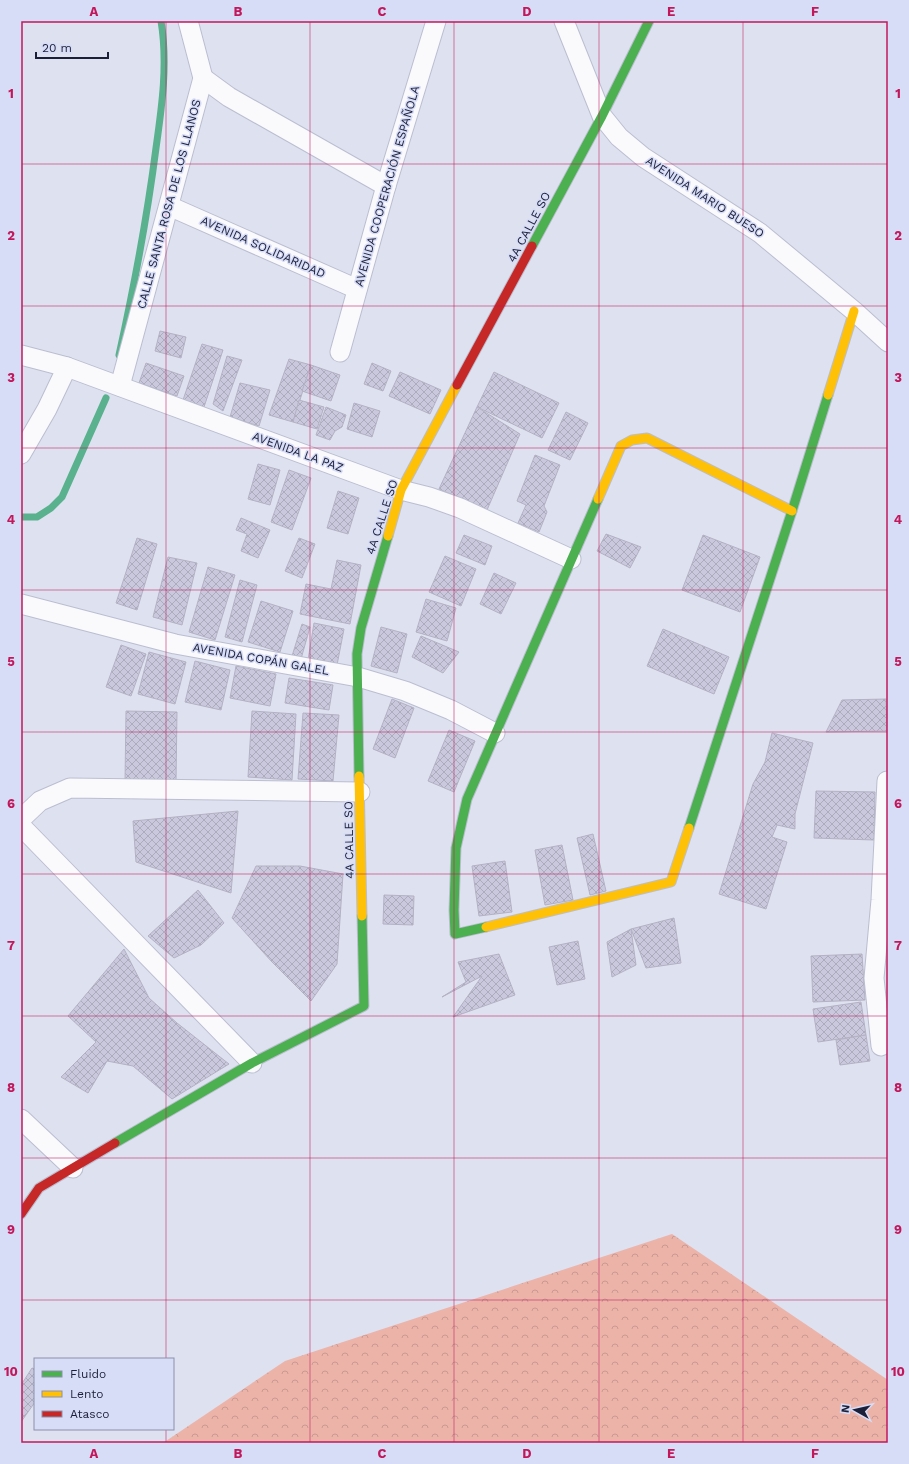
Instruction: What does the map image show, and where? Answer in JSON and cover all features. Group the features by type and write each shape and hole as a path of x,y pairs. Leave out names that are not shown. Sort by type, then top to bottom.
{"street":[{"name":"CALLE SANTA ROSA DE LOS LLANOS","path":"120,386 203,78 188,21"},
{"name":"AVENIDA COOPERACIÓN ESPAÑOLA","path":"340,352 386,186 436,21"},
{"name":"AVENIDA MARIO BUESO","path":"564,21 602,116 619,137 642,157 760,233 854,311 888,342"},
{"name":"4A CALLE SO","path":"252,1063 364,1006 357,654 361,628 401,490 602,116 649,21"},
{"path":"203,78 229,97 386,186"},
{"name":"AVENIDA SOLIDARIDAD","path":"169,206 357,289"},
{"path":"792,511 647,438 632,440 621,446 467,799 456,848 454,910 455,934 671,882 792,511 854,311"},
{"name":"AVENIDA LA PAZ","path":"21,355 67,367 401,490 429,496 460,508 572,559"},
{"path":"21,454 47,409 67,367"},
{"name":"AVENIDA COPÁN GALEL","path":"21,604 175,644 358,677 412,694 451,710 495,733"},
{"path":"881,1046 874,978 881,900 888,781"},
{"path":"21,818 40,801 70,788 360,792"},
{"path":"21,826 252,1063 39,1188 21,1214"},
{"path":"21,1119 73,1168"}],"green space":[{"path":"672,1234 888,1380 888,1443 163,1443 285,1361"}],"building":[{"path":"160,331 186,337 181,358 155,351"},
{"path":"202,344 223,350 203,410 182,403"},
{"path":"227,356 242,360 223,411 213,404"},
{"path":"289,359 311,365 293,422 269,415"},
{"path":"146,363 184,376 177,396 139,383"},
{"path":"372,363 391,371 383,391 364,384"},
{"path":"311,365 340,375 331,401 302,391"},
{"path":"400,372 441,390 430,414 389,396"},
{"path":"494,372 559,403 542,438 477,407"},
{"path":"240,383 270,390 259,426 230,417"},
{"path":"299,400 324,407 317,429 293,422"},
{"path":"354,403 380,411 372,437 347,429"},
{"path":"326,407 346,415 342,427 335,431 330,440 316,435"},
{"path":"477,407 520,434 487,510 439,489"},
{"path":"566,412 588,423 570,460 548,450"},
{"path":"535,455 560,465 544,506 547,512 539,532 518,523 526,505 517,501"},
{"path":"258,464 280,470 270,505 248,499"},
{"path":"289,470 311,478 292,530 271,522"},
{"path":"338,491 359,498 348,534 327,528"},
{"path":"241,518 270,530 258,558 241,551 247,534 236,530"},
{"path":"606,534 641,547 630,568 597,551"},
{"path":"464,535 492,546 485,565 456,553"},
{"path":"703,535 760,557 740,612 682,590"},
{"path":"137,538 157,544 137,610 116,603"},
{"path":"299,538 315,544 302,578 285,571"},
{"path":"445,556 476,569 461,606 429,592"},
{"path":"168,557 197,563 182,625 153,617"},
{"path":"337,560 361,565 350,624 300,614 306,584 331,589"},
{"path":"208,567 235,575 215,640 189,632"},
{"path":"494,573 516,583 501,614 480,604"},
{"path":"240,580 257,585 242,642 225,637"},
{"path":"426,599 456,608 447,641 416,632"},
{"path":"261,601 293,611 280,652 248,642"},
{"path":"314,623 344,629 337,665 308,660"},
{"path":"302,624 310,627 301,659 292,656"},
{"path":"381,627 407,634 397,673 371,666"},
{"path":"663,629 729,657 714,694 647,666"},
{"path":"421,636 459,652 443,673 412,657"},
{"path":"121,645 146,654 131,696 106,687"},
{"path":"149,652 186,662 175,704 138,694"},
{"path":"195,661 230,670 221,710 185,702"},
{"path":"236,666 276,674 270,706 230,698"},
{"path":"289,678 333,685 329,710 285,703"},
{"path":"392,699 414,708 395,758 373,749"},
{"path":"886,699 887,731 826,732 842,700"},
{"path":"126,711 177,712 176,782 125,782"},
{"path":"252,711 296,714 292,780 248,777"},
{"path":"303,713 339,715 333,781 298,779"},
{"path":"449,730 475,741 454,792 428,781"},
{"path":"772,733 813,743 795,814 795,829 777,825 772,837 787,842 766,909 719,894 753,784 765,762"},
{"path":"816,791 875,792 874,840 814,838"},
{"path":"238,811 231,893 136,862 133,821"},
{"path":"593,834 606,891 590,895 577,838"},
{"path":"562,845 573,900 545,905 535,850"},
{"path":"505,861 512,912 479,916 472,866"},
{"path":"256,866 300,866 343,874 337,964 311,1001 272,962 232,918"},
{"path":"198,890 224,923 201,945 174,958 148,936"},
{"path":"384,895 414,896 413,925 383,924"},
{"path":"674,918 681,963 646,968 631,929"},
{"path":"631,929 636,965 612,977 607,942"},
{"path":"578,941 585,979 557,985 549,947"},
{"path":"124,949 149,998 177,1023 229,1064 172,1099 133,1066 107,1061 88,1093 61,1077 96,1042 68,1016"},
{"path":"499,954 515,995 453,1017 482,976 442,997 466,982 458,962"},
{"path":"862,954 865,1000 813,1002 811,956"},
{"path":"861,1002 866,1035 818,1042 813,1009"},
{"path":"866,1035 870,1061 840,1065 836,1040"},
{"path":"32,1368 34,1369 34,1403 21,1422 21,1385"}],"waterway":[{"path":"119,355 144,226 160,116 164,69 161,21"},
{"path":"21,517 37,517 51,508 62,497 106,398"}],"traffic: fast":[{"path":"532,246 602,116 649,21"},
{"path":"689,828 828,395"},
{"path":"486,927 455,934 454,910 456,848 467,799 598,499"},
{"path":"359,776 357,654 361,628 388,536"},
{"path":"115,1143 252,1063 364,1006 362,916"}],"traffic: slow":[{"path":"828,395 854,311"},
{"path":"388,536 401,490 457,385"},
{"path":"598,499 621,446 632,440 647,438 792,511"},
{"path":"359,776 362,916"},
{"path":"486,927 671,882 689,828"}],"traffic: jam":[{"path":"457,385 532,246"},
{"path":"21,1214 39,1188 115,1143"}]}
